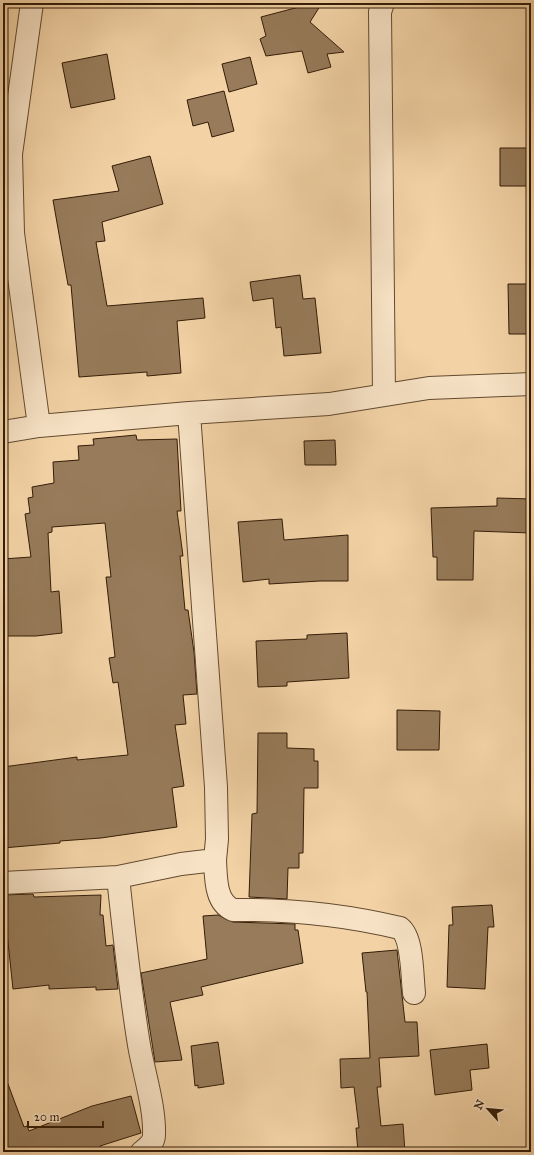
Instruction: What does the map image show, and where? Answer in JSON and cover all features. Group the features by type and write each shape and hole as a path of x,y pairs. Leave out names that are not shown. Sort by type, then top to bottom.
{"street":[{"path":"32,3 11,154 13,233 39,426"},
{"path":"382,3 380,20 384,394"},
{"path":"3,123 11,154"},
{"path":"3,432 39,426 189,413 328,404 429,388 531,384"},
{"path":"189,413 216,787 216,878 222,902 233,910 293,912 356,920 400,928 405,932 409,943 414,993"},
{"path":"3,883 118,876 181,864 215,860"},
{"path":"118,876 125,942 139,1044 153,1122 154,1137 150,1146 142,1152"}],"building":[{"path":"314,3 322,3 310,22 344,52 327,54 331,67 308,73 302,51 266,56 260,39 266,36 261,17"},
{"path":"107,54 115,99 71,108 62,63"},
{"path":"250,57 257,84 229,92 222,64"},
{"path":"224,91 234,131 212,137 208,122 193,126 187,100"},
{"path":"500,148 531,148 531,186 500,186"},
{"path":"150,156 163,204 102,222 105,241 96,242 107,306 203,298 205,318 177,321 181,373 147,376 147,372 79,377 71,285 68,285 53,200 119,191 112,166"},
{"path":"300,275 303,299 315,298 321,353 284,356 281,327 276,328 273,298 253,301 250,282"},
{"path":"508,284 531,284 531,334 509,334"},
{"path":"136,435 137,440 177,439 181,511 177,511 183,556 180,556 185,610 188,610 194,652 197,694 183,695 186,724 175,725 184,786 172,788 177,827 101,838 60,841 60,843 3,848 3,767 77,757 77,760 128,755 118,682 113,683 109,658 115,657 106,577 111,577 105,523 52,527 52,532 48,533 51,592 59,591 62,633 36,636 3,636 3,559 31,557 25,514 30,513 28,498 33,497 32,487 54,483 53,462 79,460 78,446 94,445 93,439"},
{"path":"335,440 336,465 305,465 304,441"},
{"path":"497,498 531,499 531,533 474,531 473,580 437,580 437,557 433,557 431,508 497,506"},
{"path":"282,519 284,540 348,535 348,581 269,584 269,579 243,582 238,522"},
{"path":"347,633 349,678 287,682 287,686 258,687 256,641 307,639 307,635"},
{"path":"397,710 440,711 439,750 397,750"},
{"path":"258,733 287,733 287,748 314,749 314,761 318,761 318,788 304,788 303,853 299,853 299,868 288,868 287,899 249,897 252,814 257,813"},
{"path":"33,894 34,897 101,895 100,915 103,915 106,946 113,945 118,989 96,990 96,987 49,989 49,985 13,989 3,895"},
{"path":"492,905 494,927 488,927 485,989 447,987 449,925 453,925 452,907"},
{"path":"218,915 233,922 295,924 295,930 298,930 303,963 201,987 203,995 170,1002 182,1060 155,1062 141,973 207,959 203,916"},
{"path":"397,950 405,1022 417,1022 419,1056 379,1058 381,1087 377,1087 381,1126 403,1124 405,1152 358,1152 356,1128 359,1128 354,1087 341,1088 340,1059 370,1058 367,992 362,953"},
{"path":"218,1042 224,1084 198,1088 198,1085 195,1086 191,1046"},
{"path":"487,1044 489,1068 470,1070 472,1090 435,1095 430,1050"},
{"path":"3,1076 5,1076 24,1127 27,1126 29,1131 92,1106 131,1096 141,1133 100,1146 101,1152 3,1152"}]}
